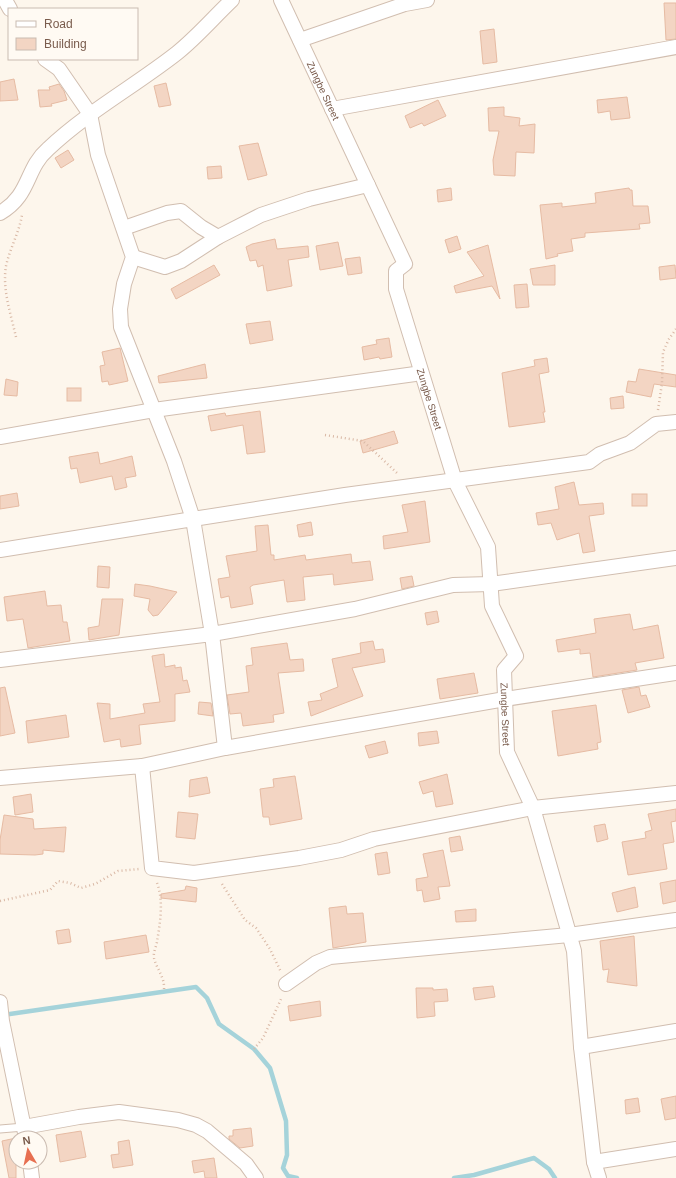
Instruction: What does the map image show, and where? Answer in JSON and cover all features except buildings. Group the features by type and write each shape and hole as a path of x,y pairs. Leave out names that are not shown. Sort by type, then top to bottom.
{"street":[{"path":"0,213 11,207 21,195 41,156 90,114 177,52 232,0"},
{"name":"Zungbe Street","path":"281,0 405,264 396,271 396,289 455,480 488,547 492,606 516,656 504,670 507,752 533,808 574,951 580,1047 594,1162 599,1178"},
{"path":"300,40 405,4 427,0"},
{"path":"332,109 676,47"},
{"path":"46,60 59,69 90,114 98,156 133,257 123,290 120,309 121,327 154,410 193,519 212,634 225,748"},
{"path":"133,257 165,267 181,261 218,237 261,214 309,199 368,185"},
{"path":"124,228 167,213 181,211 201,227 218,237"},
{"path":"0,437 154,410 415,374"},
{"path":"0,550 193,519 455,480 589,462 600,454 630,443 656,424 676,422"},
{"path":"0,660 212,634 354,609 424,594 453,585 491,584 676,558"},
{"path":"0,778 142,766 225,748 505,699 676,673"},
{"path":"142,766 152,868 194,873 299,858 341,850 374,839 533,808 676,793"},
{"path":"286,984 316,963 330,957 569,935 676,920"},
{"path":"0,1002 2,1021 25,1130"},
{"path":"580,1047 676,1031"},
{"path":"32,1130 79,1117 119,1112 178,1120 196,1125 207,1132 246,1164 256,1178"},
{"path":"594,1162 676,1149"}],"path":[{"path":"16,337 7,299 6,266 19,231 22,216 21,195"},
{"path":"656,424 662,383 663,352 668,339 676,329"},
{"path":"326,435 363,441 402,477"},
{"path":"0,901 50,890 58,882 70,883 81,888 95,884 118,871 152,868 160,892 161,910 157,943 153,956 164,982 164,990"},
{"path":"218,881 223,884 245,920 256,928 270,949 286,984 280,1003 263,1038 254,1049"}],"waterway":[{"path":"3,1015 196,987 207,998 219,1024 254,1049 270,1068 286,1121 287,1155 283,1168 288,1176 297,1178"},
{"path":"454,1178 474,1175 534,1158 549,1169 555,1178"}]}
